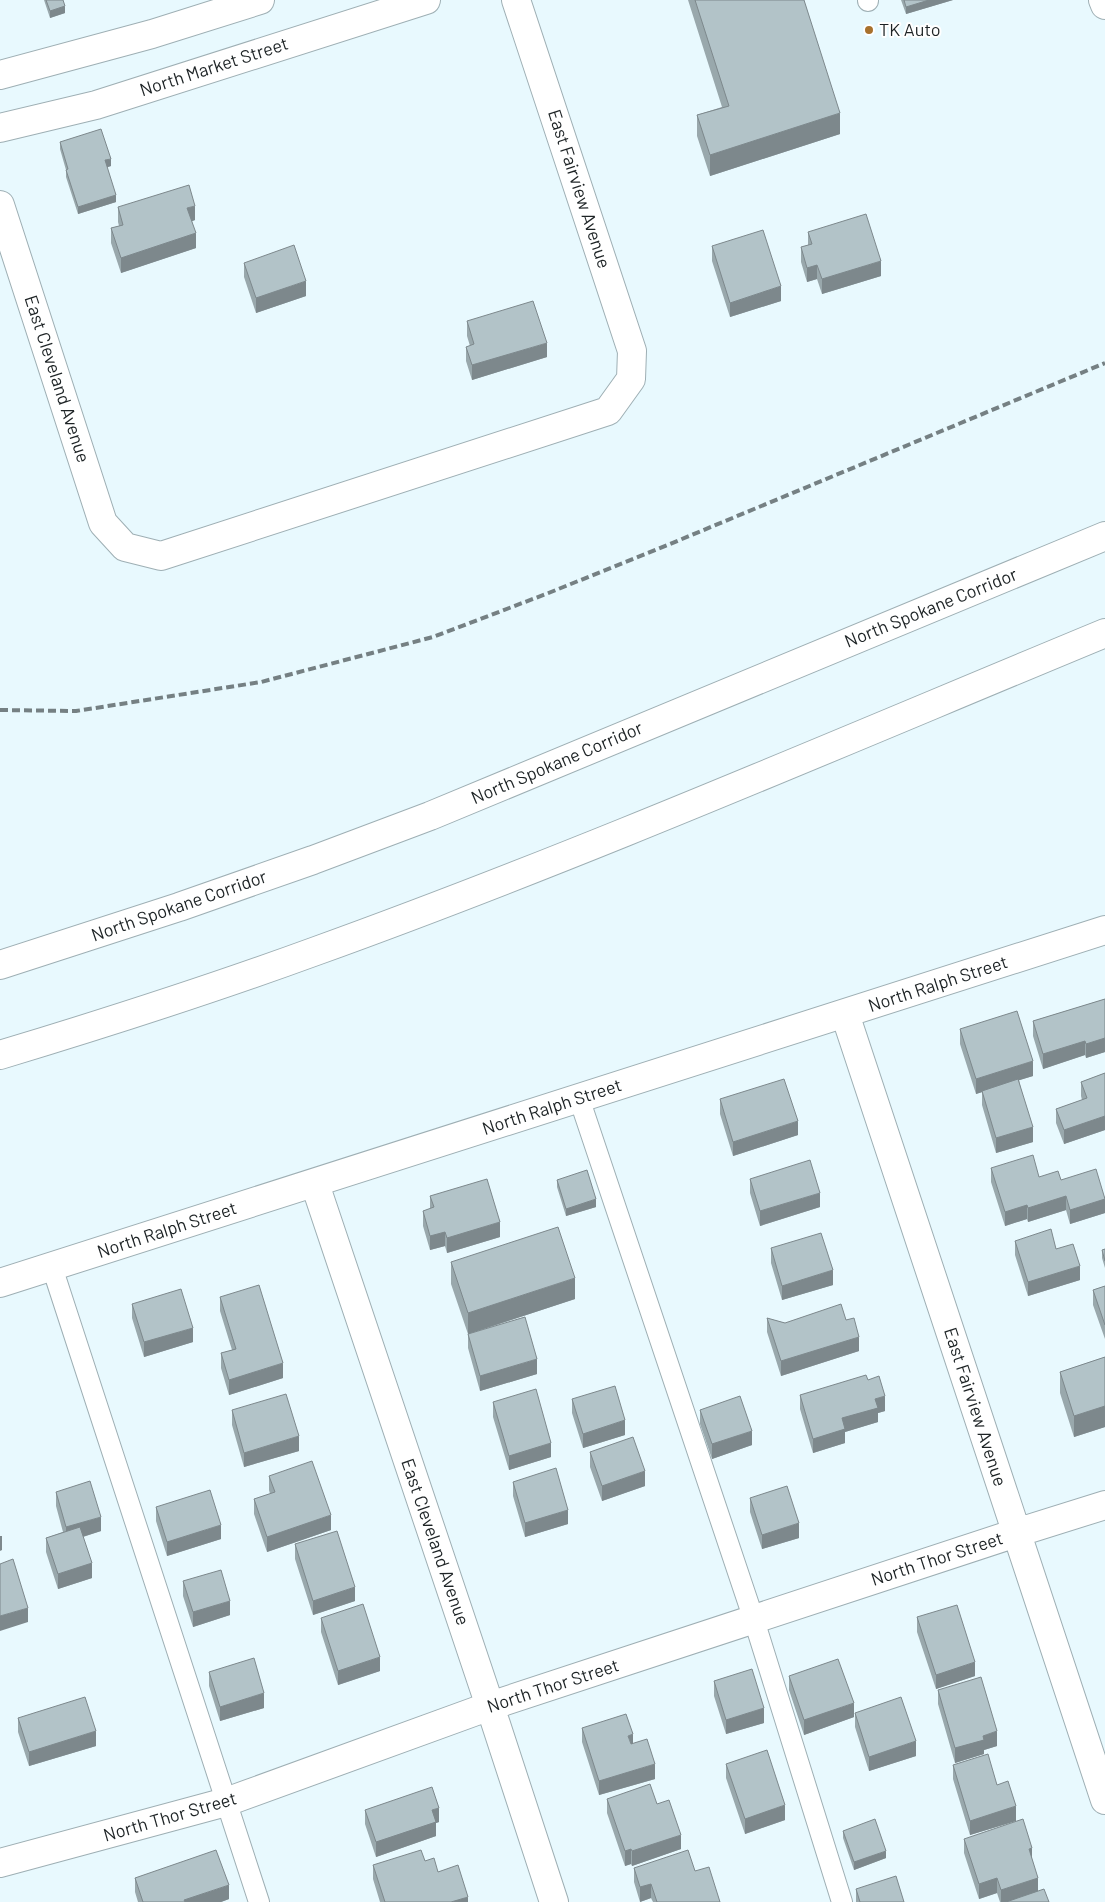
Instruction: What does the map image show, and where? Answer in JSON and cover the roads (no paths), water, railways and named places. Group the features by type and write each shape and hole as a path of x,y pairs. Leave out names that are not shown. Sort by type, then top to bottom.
{"main road":[{"path":"0,75 152,34 260,0"},
{"name":"North Market Street","path":"0,128 96,105 426,0"},
{"name":"East Fairview Avenue","path":"125,547 162,556 608,412 631,379 632,351 516,0"},
{"path":"1103,0 1105,5"},
{"name":"East Cleveland Avenue","path":"0,205 103,523 125,547"},
{"name":"North Spokane Corridor","path":"0,965 179,907 430,816 1105,536"},
{"path":"0,1055 192,994 316,951 475,892 1105,633"},
{"name":"North Ralph Street","path":"0,1283 315,1184 1105,930"},
{"name":"East Fairview Avenue","path":"845,1014 1105,1800"},
{"name":"East Cleveland Avenue","path":"315,1184 554,1902"},
{"name":"North Thor Street","path":"0,1863 226,1802 490,1706 1105,1505"}],"lane":[{"path":"578,1098 754,1620 842,1902"},
{"path":"52,1267 259,1902"}],"railway":[{"path":"0,710 76,711 261,682 433,637 670,544 1105,363"}],"place":[{"name":"TK Auto","path":"869,30"}]}
